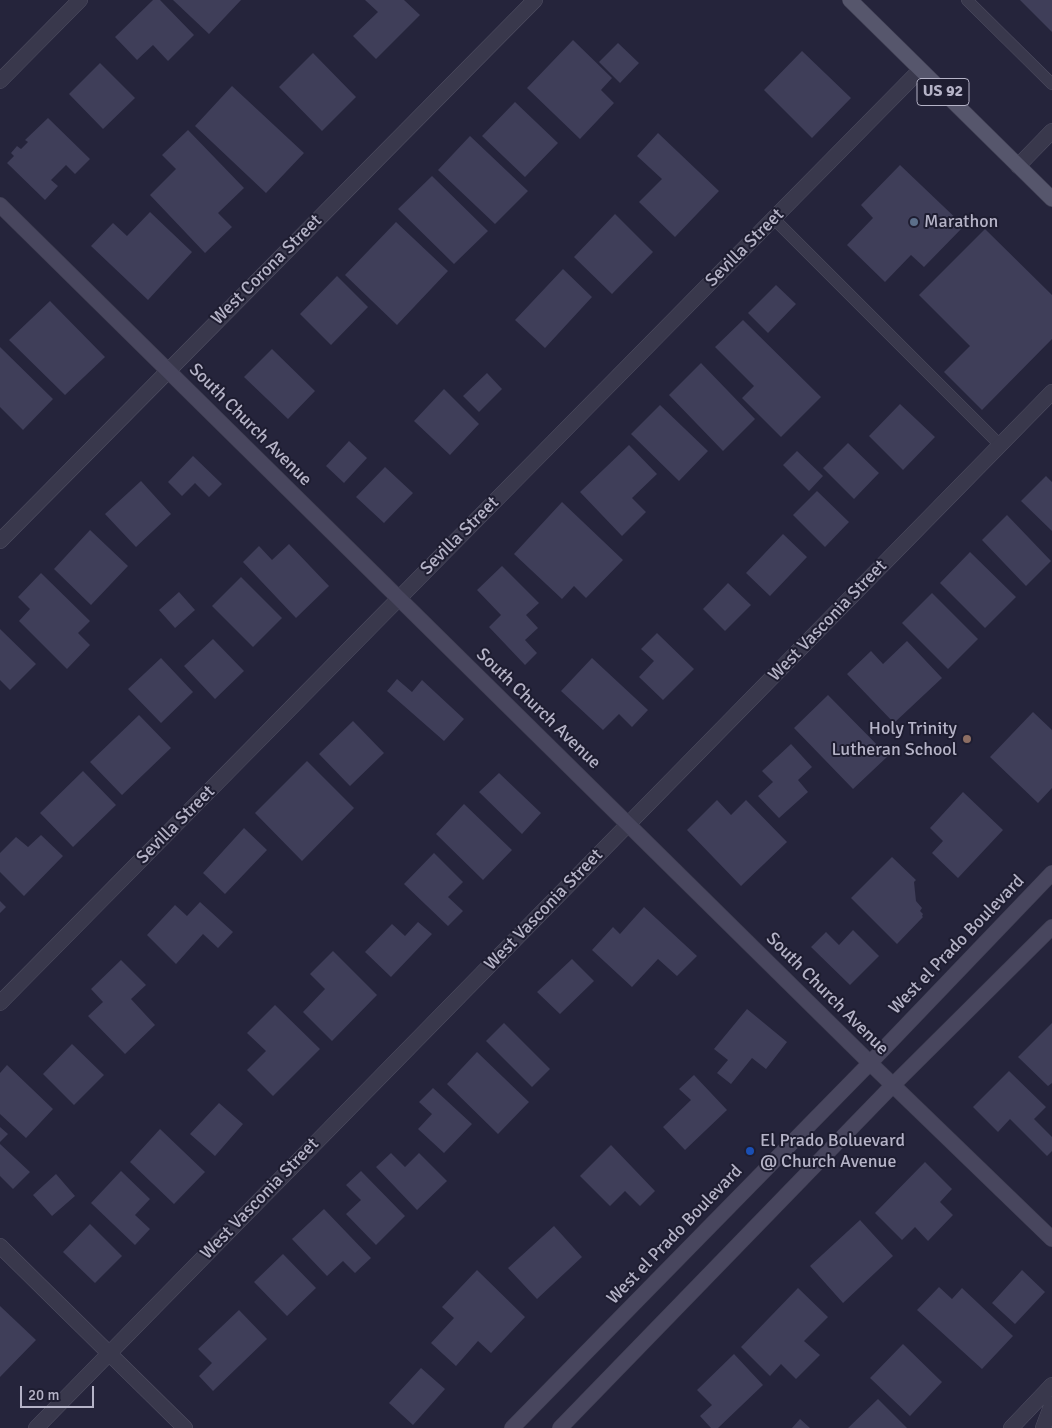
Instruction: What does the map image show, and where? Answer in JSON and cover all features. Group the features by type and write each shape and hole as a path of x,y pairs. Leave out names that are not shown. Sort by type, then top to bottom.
{"main road":[{"name":"US 92","path":"850,0 1052,199"}],"street":[{"path":"0,81 80,0"},
{"name":"West Corona Street","path":"0,540 535,0"},
{"name":"Sevilla Street","path":"0,1003 920,70"},
{"path":"1018,166 1052,131"},
{"name":"South Church Avenue","path":"0,205 870,1063 1052,1239"},
{"name":"West Vasconia Street","path":"36,1428 1052,392"},
{"name":"West el Prado Boulevard","path":"512,1428 870,1063 1052,873"},
{"path":"560,1428 893,1085 1052,927"},
{"path":"0,1246 185,1428"},
{"path":"1010,1428 1052,1385"},
{"path":"1043,1428 1052,1404"}],"lane":[{"path":"967,0 1052,84"},
{"path":"774,219 1000,446"}],"building":[{"path":"153,0 160,0 194,35 168,61 153,45 137,60 115,37"},
{"path":"173,0 241,0 209,34"},
{"path":"365,0 404,0 420,15 376,59 353,36 378,12"},
{"path":"1020,0 1052,0 1052,32"},
{"path":"573,40 612,78 601,90 614,103 580,139 527,88"},
{"path":"618,43 639,63 620,83 599,62"},
{"path":"802,51 851,98 812,138 764,90"},
{"path":"313,53 356,97 322,131 279,87"},
{"path":"100,63 135,98 103,129 69,94"},
{"path":"232,86 304,153 266,193 195,126"},
{"path":"515,102 558,143 525,177 482,136"},
{"path":"48,118 90,159 75,174 66,165 51,180 58,186 45,200 7,163 14,156 11,153 17,146 21,149 28,142 25,140"},
{"path":"188,130 244,188 218,213 232,227 205,253 150,195 176,169 162,155"},
{"path":"658,133 719,191 675,237 639,202 662,179 637,156"},
{"path":"470,136 528,191 495,224 438,170"},
{"name":"Marathon","path":"900,165 964,226 924,267 911,255 885,282 847,245 873,218 861,205"},
{"path":"432,176 488,231 454,264 398,209"},
{"path":"150,212 192,252 148,300 91,246 113,223 127,236"},
{"path":"615,214 653,252 612,294 574,257"},
{"path":"396,222 448,271 397,325 345,275"},
{"path":"985,229 1052,295 1052,339 982,410 944,372 970,346 919,295"},
{"path":"563,269 592,297 545,348 515,320"},
{"path":"337,276 368,307 331,345 300,314"},
{"path":"776,285 796,304 768,333 748,313"},
{"path":"50,301 105,357 65,395 9,340"},
{"path":"743,320 821,397 781,437 742,398 754,386 715,347"},
{"path":"0,347 53,399 23,430 0,407"},
{"path":"272,349 315,391 288,419 244,377"},
{"path":"701,363 755,419 723,451 669,395"},
{"path":"487,373 502,389 479,412 463,396"},
{"path":"444,389 479,424 450,455 414,421"},
{"path":"900,404 935,437 903,470 869,436"},
{"path":"660,405 708,451 679,481 631,434"},
{"path":"349,441 367,458 344,483 326,466"},
{"path":"848,443 879,473 854,499 823,468"},
{"path":"629,445 657,474 632,498 646,512 622,536 580,492"},
{"path":"797,451 823,476 809,491 783,465"},
{"path":"193,456 222,484 209,497 195,483 182,496 168,482"},
{"path":"385,467 413,493 384,523 356,497"},
{"path":"1046,476 1052,482 1052,531 1021,501"},
{"path":"141,481 171,514 136,547 105,514"},
{"path":"817,491 849,522 825,547 793,515"},
{"path":"562,502 623,560 586,598 574,586 562,599 514,554"},
{"path":"1007,515 1051,561 1026,586 982,540"},
{"path":"90,530 128,566 91,605 54,569"},
{"path":"783,534 807,557 770,596 746,573"},
{"path":"289,544 329,586 296,618 243,562 259,546 272,560"},
{"path":"970,552 1016,597 985,628 940,583"},
{"path":"502,566 539,603 526,615 538,628 525,640 537,653 525,665 489,627 501,615 477,590"},
{"path":"41,573 90,621 78,633 90,645 67,669 19,621 30,609 18,597"},
{"path":"241,577 282,618 253,647 212,606"},
{"path":"728,583 751,605 725,631 703,609"},
{"path":"179,592 195,610 175,628 159,610"},
{"path":"932,593 978,639 948,669 902,623"},
{"path":"0,629 36,664 10,690 0,680"},
{"path":"657,633 694,669 663,700 639,677 654,661 641,649"},
{"path":"213,639 244,671 215,699 184,666"},
{"path":"907,641 942,678 894,723 847,674 871,651 883,664"},
{"path":"161,658 193,692 161,723 128,689"},
{"path":"592,658 648,710 632,727 619,714 603,730 561,691"},
{"path":"397,679 412,692 422,680 464,719 444,741 387,691"},
{"path":"828,695 888,756 853,789 794,728"},
{"path":"1033,712 1052,730 1052,788 1038,803 990,757"},
{"path":"139,715 171,748 122,795 90,762"},
{"path":"353,721 384,753 350,786 319,754"},
{"path":"791,744 812,767 798,780 808,792 779,818 758,796 773,782 762,771"},
{"path":"307,761 354,808 302,861 255,813"},
{"path":"83,771 116,805 73,847 40,813"},
{"path":"499,773 541,813 522,834 479,792"},
{"path":"963,792 1003,830 958,878 932,853 943,841 930,828"},
{"path":"717,800 731,815 746,800 787,842 741,886 687,830"},
{"path":"464,804 512,850 483,880 436,834"},
{"path":"244,828 267,850 225,894 203,873"},
{"path":"41,835 63,856 24,896 0,872 0,853 16,837 28,847"},
{"path":"434,853 463,882 448,897 463,911 448,926 404,884"},
{"path":"892,857 916,880 914,882 916,901 922,908 920,911 923,914 923,917 897,944 851,898"},
{"path":"0,901 6,907 0,913"},
{"path":"200,902 233,932 218,948 203,934 176,964 147,935 175,905 187,916"},
{"path":"644,907 697,956 677,976 658,959 632,987 592,950 613,927 620,934"},
{"path":"418,922 432,934 391,977 365,952 392,924 405,936"},
{"path":"853,930 879,956 850,985 811,947 826,932 839,945"},
{"path":"333,951 377,995 332,1041 303,1012 325,989 310,974"},
{"path":"572,959 594,981 560,1014 537,992"},
{"path":"121,960 146,985 131,999 155,1025 125,1054 88,1016 103,1002 91,989"},
{"path":"275,1005 320,1049 273,1096 247,1070 266,1051 247,1033"},
{"path":"747,1009 787,1042 766,1069 752,1058 731,1084 717,1073 728,1060 714,1049"},
{"path":"504,1023 550,1069 532,1087 486,1041"},
{"path":"1052,1023 1052,1083 1048,1086 1018,1057"},
{"path":"72,1044 104,1075 74,1105 43,1074"},
{"path":"477,1052 529,1102 498,1134 447,1084"},
{"path":"7,1065 53,1109 26,1138 0,1114 0,1073"},
{"path":"1009,1071 1046,1107 1034,1119 1052,1137 1052,1151 1047,1156 1010,1119 998,1132 973,1107"},
{"path":"694,1075 727,1110 685,1150 663,1127 691,1100 679,1089"},
{"path":"433,1088 472,1124 444,1153 418,1129 432,1114 419,1102"},
{"path":"219,1103 243,1124 215,1156 190,1134"},
{"path":"0,1127 8,1134 0,1142"},
{"path":"160,1129 205,1172 174,1204 130,1162"},
{"path":"0,1144 30,1172 13,1189 0,1176"},
{"path":"611,1145 655,1191 640,1206 625,1191 610,1206 580,1176"},
{"path":"391,1153 405,1167 419,1153 447,1181 417,1210 376,1167"},
{"path":"925,1162 952,1189 940,1202 953,1215 928,1241 915,1227 902,1240 875,1213"},
{"path":"121,1171 150,1199 135,1215 150,1229 135,1245 91,1203"},
{"path":"361,1171 405,1216 376,1245 346,1214 361,1200 346,1185"},
{"path":"56,1174 75,1196 52,1216 33,1195"},
{"path":"324,1209 371,1258 355,1273 343,1261 327,1276 292,1239"},
{"path":"860,1220 893,1256 843,1303 810,1266"},
{"path":"90,1224 122,1256 95,1283 63,1252"},
{"path":"554,1226 582,1257 537,1299 508,1268"},
{"path":"283,1254 316,1288 287,1316 254,1282"},
{"path":"477,1270 525,1317 491,1353 478,1341 456,1366 431,1343 454,1318 442,1307"},
{"path":"1022,1270 1045,1292 1015,1324 992,1303"},
{"path":"939,1287 952,1299 962,1288 1013,1336 982,1369 917,1310"},
{"path":"798,1288 828,1317 804,1341 820,1355 796,1379 781,1364 770,1376 741,1347"},
{"path":"0,1306 36,1340 0,1377"},
{"path":"239,1310 267,1339 213,1391 199,1376 212,1363 198,1349"},
{"path":"903,1344 942,1382 910,1416 870,1378"},
{"path":"734,1354 763,1385 718,1428 711,1428 700,1416 712,1405 697,1390"},
{"path":"421,1368 445,1389 413,1425 389,1403"},
{"path":"878,1399 907,1428 848,1428"},
{"path":"800,1419 810,1428 792,1428"}],"place":[{"name":"Marathon","path":"914,222"},
{"name":"Holy Trinity Lutheran School","path":"967,739"},
{"name":"El Prado Boluevard @ Church Avenue","path":"750,1151"}]}
